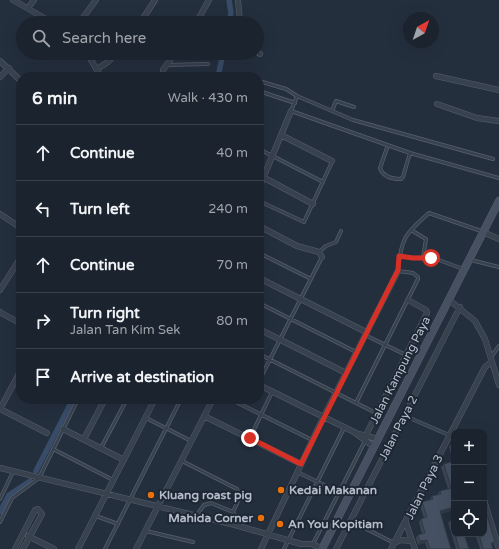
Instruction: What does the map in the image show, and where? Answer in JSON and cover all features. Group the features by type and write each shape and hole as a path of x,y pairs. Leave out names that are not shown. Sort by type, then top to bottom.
{"street":[{"path":"13,0 41,16"},
{"path":"28,8 34,0"},
{"path":"84,16 96,0"},
{"path":"145,16 155,0"},
{"path":"200,16 209,0"},
{"path":"238,0 239,16"},
{"path":"91,60 98,72"},
{"path":"97,69 110,60"},
{"path":"163,72 170,60"},
{"path":"0,61 16,76"},
{"path":"0,77 9,68"},
{"path":"436,76 499,90"},
{"path":"437,104 477,118 499,121"},
{"path":"264,171 282,135 291,111"},
{"path":"282,135 332,161"},
{"path":"264,178 314,204"},
{"name":"Jalan Kampung Paya","path":"322,548 468,260 496,211 499,201"},
{"path":"0,214 16,225"},
{"path":"264,229 297,246 321,254"},
{"path":"483,232 499,239"},
{"path":"0,290 16,265"},
{"path":"261,549 296,472 398,270"},
{"path":"264,280 366,334"},
{"path":"448,299 460,307 475,321 485,339 490,360 499,385"},
{"name":"Jalan Kampung Paya","path":"365,438 376,413 427,313 426,310 408,300"},
{"name":"Jalan Paya 2","path":"336,549 460,307"},
{"path":"0,312 16,321"},
{"path":"264,332 346,373"},
{"name":"Jalan Paya 3","path":"455,429 485,367 490,360"},
{"path":"16,379 0,409 47,432"},
{"path":"264,388 354,432 365,438 374,447"},
{"path":"84,439 102,404"},
{"path":"78,549 152,404"},
{"path":"136,549 210,404"},
{"path":"204,416 301,464"},
{"path":"63,429 124,460"},
{"name":"Jalan Paya 3","path":"391,549 406,523 449,435"},
{"path":"365,438 378,439"},
{"path":"0,468 235,525 302,544 312,544 322,548"},
{"path":"484,501 499,549"},
{"path":"15,549 35,510 38,509 42,514 23,549"},
{"path":"406,523 415,549"},
{"path":"23,534 51,548"},
{"path":"394,543 400,540 412,541"},
{"path":"302,544 307,549"}],"lane":[{"path":"166,66 208,64"},
{"path":"264,82 286,89 297,96 353,120 493,159"},
{"path":"264,93 295,103"},
{"path":"297,96 291,111 410,153 499,178"},
{"path":"332,111 336,101 354,107"},
{"path":"388,145 380,168 384,175 389,177 397,179 403,177 410,153"},
{"path":"264,152 323,182"},
{"path":"264,203 302,222 305,221 314,204 332,161"},
{"path":"356,403 418,277 413,273 398,270 399,256 404,237 429,213 483,232"},
{"path":"411,230 426,239 423,258"},
{"path":"264,371 311,279 321,254 326,246 336,242 342,231"},
{"path":"264,256 311,279"},
{"path":"399,256 431,258 464,269"},
{"path":"468,260 499,267"},
{"path":"264,306 356,352"},
{"path":"366,334 406,355"},
{"path":"490,360 499,346"},
{"path":"264,357 376,413"},
{"path":"250,438 272,392"},
{"path":"0,522 12,498 38,477 76,404"},
{"path":"101,448 124,404"},
{"path":"105,549 179,404"},
{"path":"240,404 312,440"},
{"path":"404,416 449,435"},
{"path":"145,418 191,442"},
{"path":"284,549 344,428"},
{"path":"312,544 365,438"},
{"path":"53,449 114,480"},
{"path":"182,461 238,489 240,497 233,512"},
{"path":"0,499 14,471"},
{"path":"296,472 339,492"},
{"path":"196,516 204,505 211,503 233,512 237,519 235,525"},
{"path":"95,516 118,524"},
{"path":"351,520 394,543"},
{"path":"145,531 194,542"}],"building":[{"path":"451,462 451,488 444,464"},
{"path":"451,488 451,508 440,511 451,549 430,549 427,540 420,541 418,535 425,533 421,519 427,517 422,502 433,499 432,496 441,494 440,491"},
{"path":"487,515 495,542 491,543 493,549 483,549 480,537 487,537"},
{"path":"456,537 465,537 469,549 459,549"}],"waterway":[{"path":"229,0 230,16"},
{"path":"219,72 222,60"},
{"path":"36,471 70,404"},
{"path":"0,512 9,495 30,481"}],"place":[{"name":"Kedai Makanan","path":"281,490"},
{"name":"Kluang roast pig","path":"151,495"},
{"name":"Mahida Corner","path":"261,518"},
{"name":"An You Kopitiam","path":"280,524"}],"route":[{"path":"250,438 301,464 398,270 399,256 431,258"}]}
